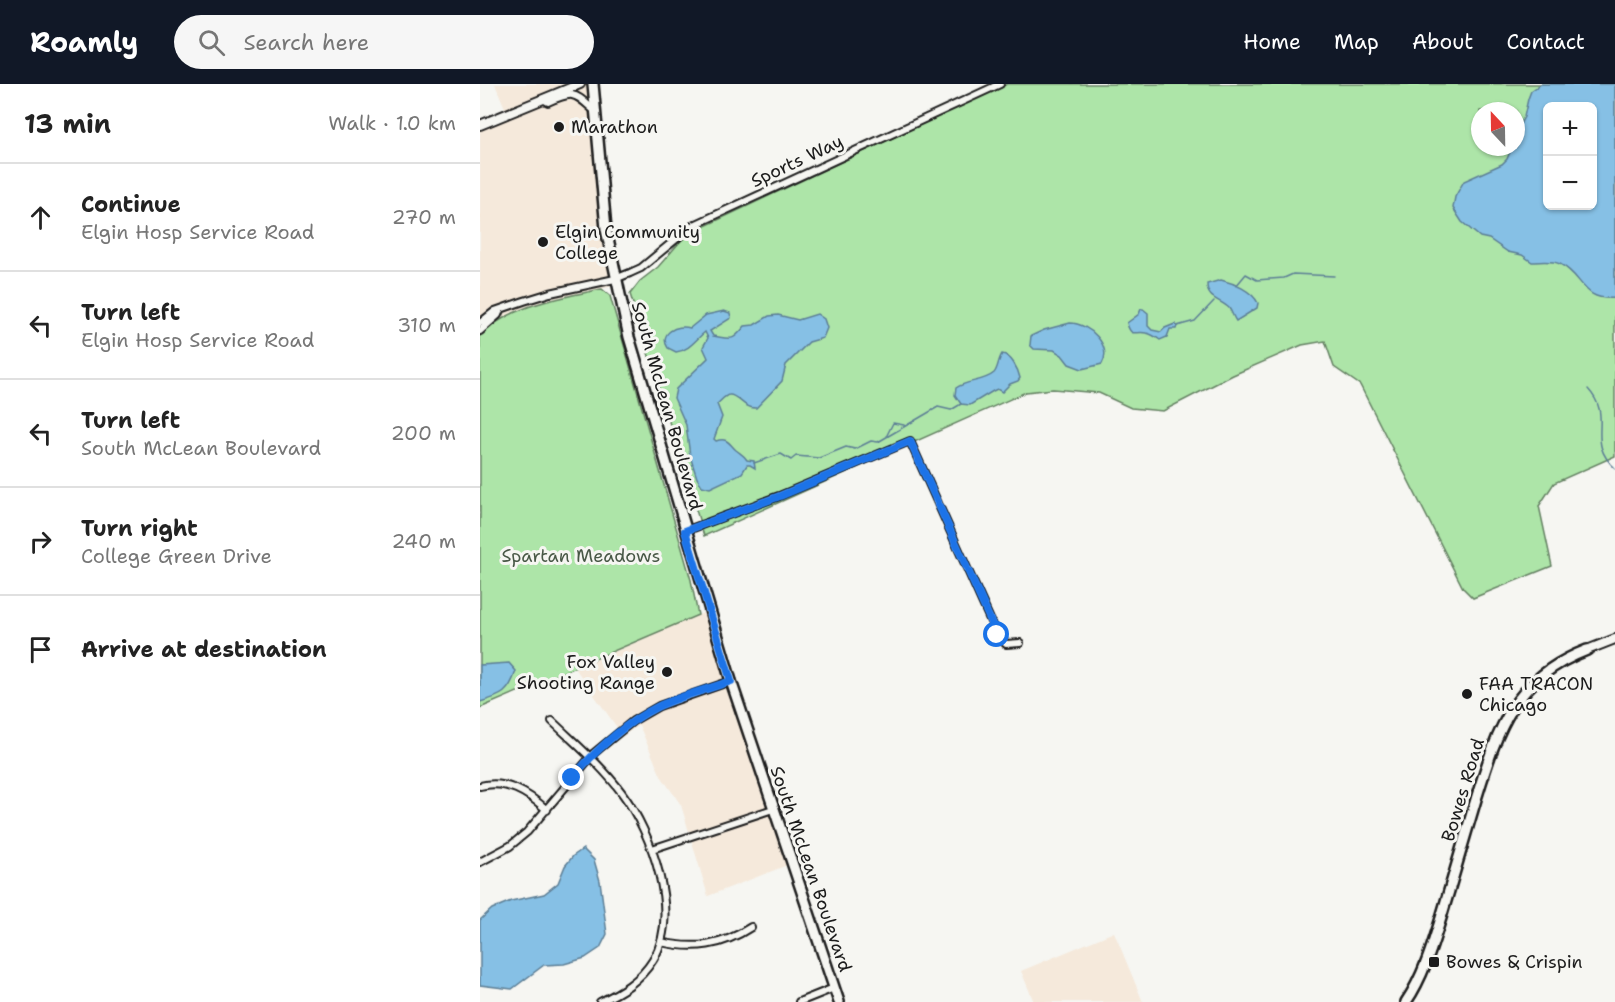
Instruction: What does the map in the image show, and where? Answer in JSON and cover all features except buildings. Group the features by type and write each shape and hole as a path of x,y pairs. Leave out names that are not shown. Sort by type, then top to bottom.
{"main road":[{"name":"South McLean Boulevard","path":"593,84 606,229 629,337 731,681 839,1002"},
{"name":"Bowes Road","path":"1406,1002 1416,987 1431,947 1486,766 1502,723 1518,699 1536,680 1557,664 1587,650"}],"street":[{"path":"480,125 580,84"},
{"name":"Sports Way","path":"500,310 550,293 615,279 641,268 692,226 1000,84"},
{"path":"543,99 548,102 571,94 577,96 595,111"},
{"path":"480,323 495,311 500,310"},
{"path":"480,331 498,315 500,310"},
{"path":"685,531 780,496 910,441 997,635 1006,645 1020,643"},
{"name":"Bowes Road","path":"1587,650 1615,639"},
{"path":"480,862 510,846 528,832 590,757 630,723 659,706 731,681"},
{"path":"552,721 590,757 627,799 652,849 663,900 664,920 661,942 653,960 634,983 600,1002"},
{"path":"480,786 496,784 517,789 547,810"},
{"path":"652,849 773,809"},
{"path":"661,942 689,947 709,946 728,940 751,927"},
{"path":"800,1002 834,988"}],"shaded area":[{"path":"495,84 577,84 507,113"},
{"name":"Elgin Community College","path":"585,84 592,84 614,286 540,303 480,338 480,127"},
{"path":"708,611 790,864 708,896 681,805 661,776 639,725 623,736 575,668"},
{"path":"1114,932 1143,1002 1034,1002 1021,971"}],"green space":[{"path":"1007,84 1615,84 1615,456 1554,483 1539,506 1552,566 1473,598 1463,588 1360,385 1334,367 1325,341 1302,345 1233,375 1163,411 1131,408 1099,393 1053,389 1026,392 704,536 630,294 640,281 658,267 686,235"},
{"name":"Spartan Meadows","path":"602,289 610,296 691,580 698,615 480,708 480,335 494,324 523,309"}],"water":[{"path":"1541,84 1615,84 1615,298 1595,296 1560,264 1532,262 1522,255 1508,252 1489,239 1480,237 1462,222 1453,208 1455,197 1464,181 1502,164 1508,156 1525,156 1525,112 1531,91"},
{"path":"1221,280 1247,291 1258,303 1257,308 1236,321 1229,308 1209,293 1207,284"},
{"path":"1141,309 1148,313 1148,326 1152,330 1161,332 1175,324 1176,329 1170,329 1167,337 1160,340 1148,333 1130,331 1127,323 1139,314"},
{"path":"724,311 730,313 731,318 710,331 713,336 731,338 745,326 754,325 769,316 778,315 798,320 817,314 824,319 827,328 823,338 809,342 786,365 782,381 756,408 748,406 732,395 724,397 717,404 722,417 714,439 728,442 747,460 754,461 755,468 747,465 742,473 710,488 702,486 697,478 690,456 686,425 674,398 676,389 708,358 703,347 708,338 705,332 689,347 676,352 668,348 665,338 670,331 680,327 690,328 706,315"},
{"path":"1070,323 1085,327 1102,343 1105,357 1102,364 1082,369 1069,364 1062,355 1054,350 1034,349 1030,345 1031,336"},
{"path":"1002,354 1014,363 1020,378 1018,381 1010,384 1002,392 997,389 970,405 961,404 955,395 956,388 990,376 994,373"},
{"path":"509,663 516,671 511,684 494,698 480,702 480,665"},
{"path":"583,849 594,860 600,881 607,934 600,948 585,958 564,964 544,965 512,989 480,985 480,920 492,909 511,901 544,894 558,883 565,866"}],"waterway":[{"path":"1236,286 1246,274 1257,280 1284,278 1293,274 1334,276"},
{"path":"1177,326 1195,321 1214,301"},
{"path":"1588,389 1596,400 1599,410 1602,448 1606,458 1615,468"},
{"path":"754,463 781,454 791,460 796,456 819,458 846,447 855,449 871,441 878,442 938,407 951,410 961,404"},
{"path":"887,435 893,423 904,425"}],"place":[{"name":"Marathon","path":"559,127"},
{"name":"Elgin Community College","path":"543,242"},
{"name":"Fox Valley Shooting Range","path":"667,672"},
{"name":"FAA TRACON Chicago","path":"1467,694"},
{"name":"Bowes & Crispin","path":"1434,962"}],"route":[{"path":"572,778 594,753 640,717 659,706 731,681 685,531 780,496 910,441 997,635"}]}
